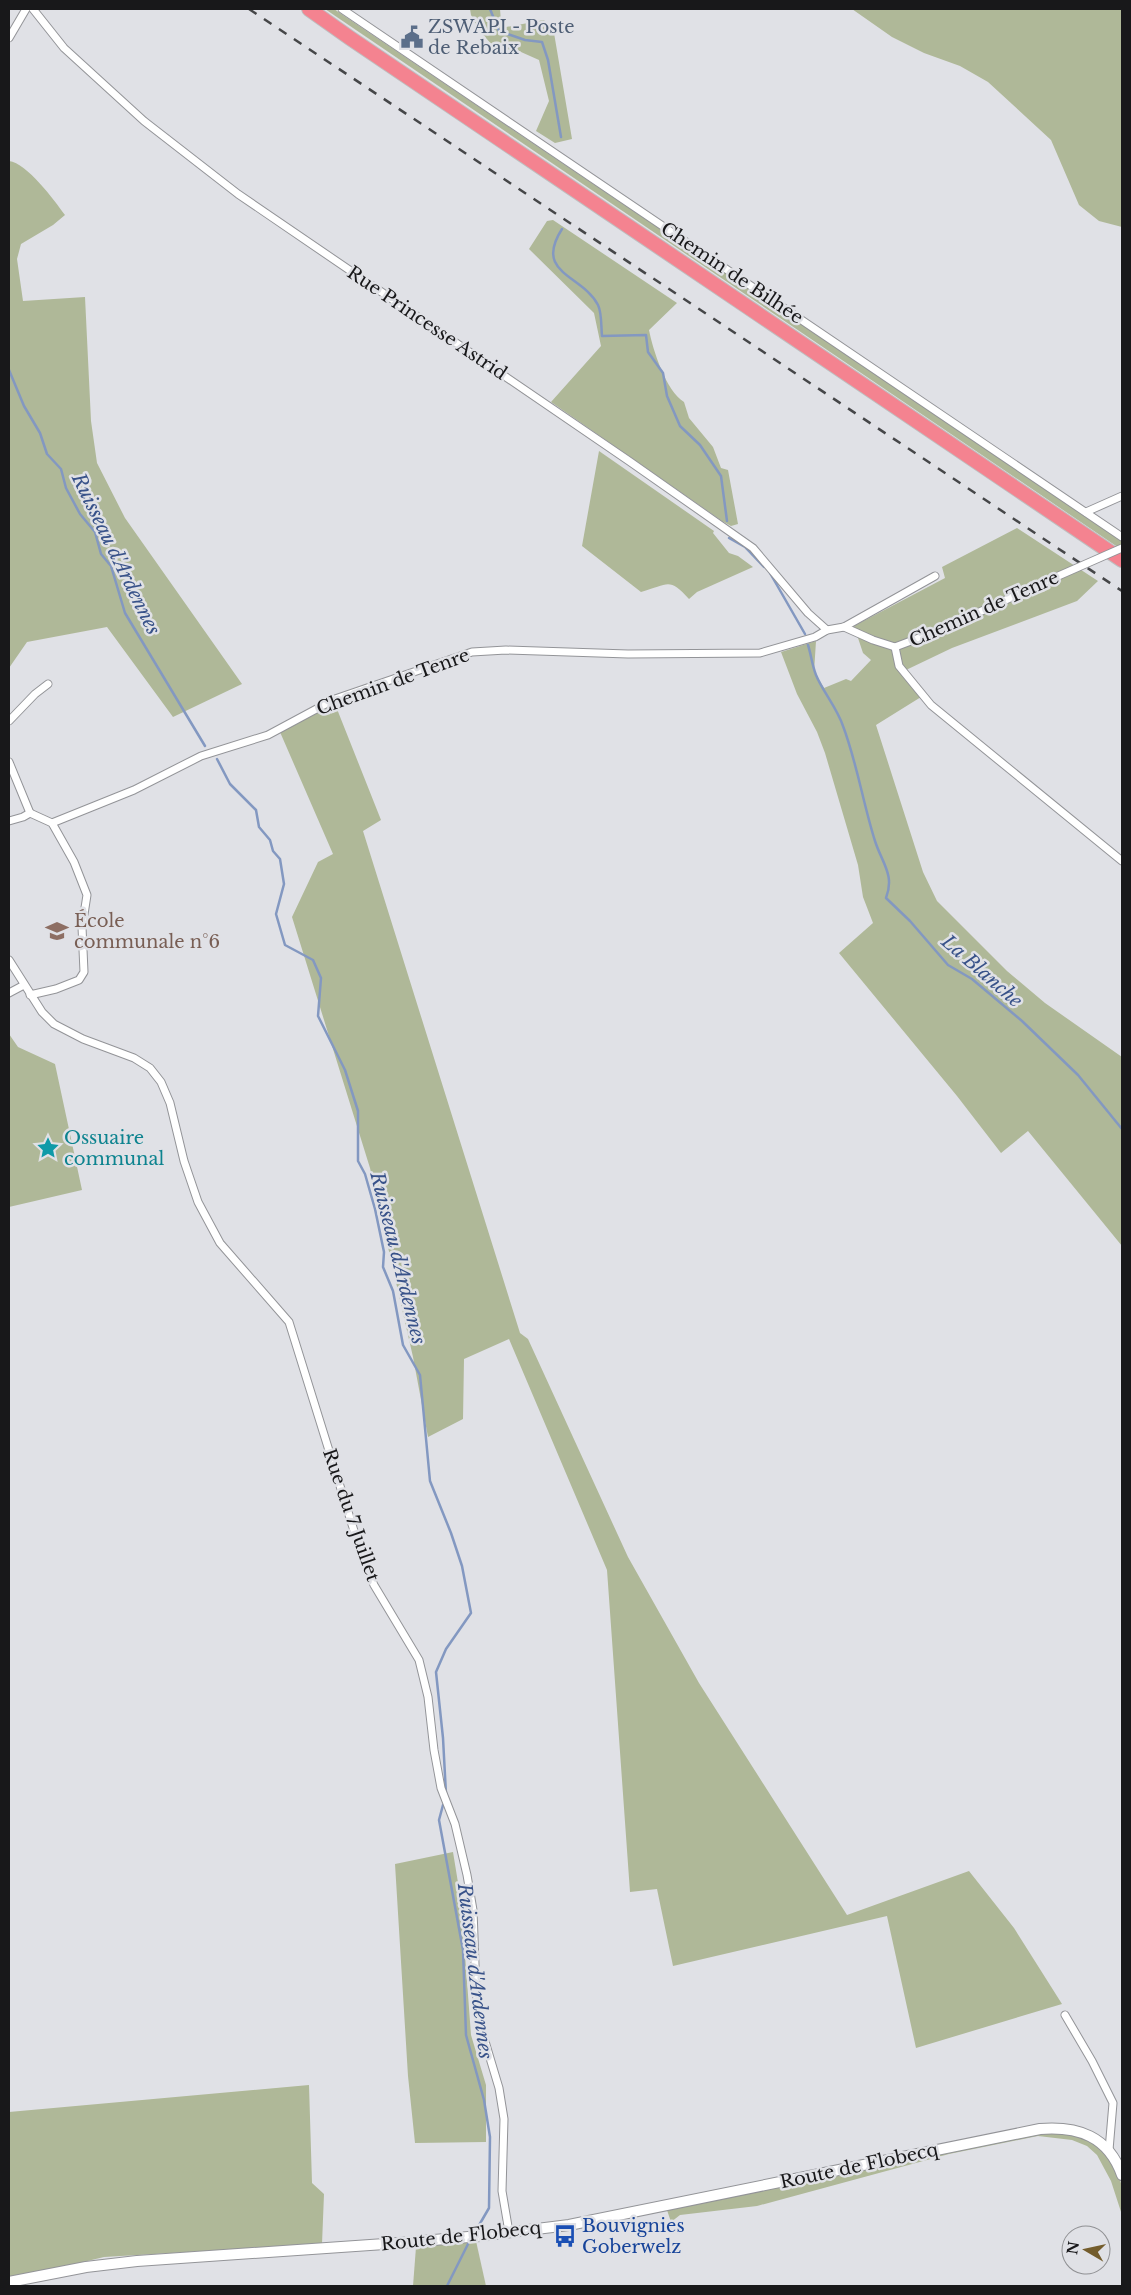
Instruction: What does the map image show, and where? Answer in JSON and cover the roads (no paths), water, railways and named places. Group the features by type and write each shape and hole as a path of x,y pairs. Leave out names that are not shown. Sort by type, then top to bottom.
{"highway":[{"path":"309,9 1122,560"}],"street":[{"path":"9,38 26,9"},
{"name":"Rue Princesse Astrid","path":"33,9 64,48 144,121 238,194 754,548 808,613 827,630"},
{"name":"Chemin de Bilhée","path":"342,9 1122,537"},
{"path":"1086,512 1122,496"},
{"name":"Chemin de Tenre","path":"844,627 864,637 895,646 940,630 1122,548"},
{"name":"Chemin de Tenre","path":"52,823 134,790 201,756 268,735 335,699 472,652 506,650 628,654 760,653 802,642 827,630 844,627 935,576"},
{"path":"895,646 900,666 931,704 1122,861"},
{"path":"9,721 35,694 48,684"},
{"path":"9,762 30,812 52,823 74,862 87,896 82,926 84,972 79,980 56,989 30,995"},
{"path":"9,821 24,817 30,812"},
{"name":"Rue du 7 Juillet","path":"9,960 30,995 42,1012 54,1024 69,1033 134,1058 150,1068 161,1082 170,1103 184,1161 198,1202 220,1243 289,1322 364,1563 374,1586 419,1660 428,1697 434,1750 441,1788 455,1824 473,1910 476,1991 481,2028 499,2088 504,2119 502,2191 509,2232"},
{"path":"9,993 24,985"},
{"path":"1065,2016 1092,2061 1113,2103 1109,2150"},
{"name":"Route de Flobecq","path":"9,2282 86,2267 137,2261 399,2243 509,2232 598,2220 1040,2129 1058,2127 1075,2130 1094,2138 1109,2150 1122,2175"}],"waterway":[{"name":"La Blanche","path":"490,9 499,31 525,40 542,42 548,60 561,137"},
{"name":"La Blanche","path":"562,229 555,244 553,256 557,265 591,295 598,305 601,316 602,336 646,335 648,352 663,373 667,396 680,426 700,445 721,476 727,521"},
{"name":"Ruisseau d'Ardennes","path":"9,370 24,406 40,433 47,454 61,469 66,488 80,514 95,532 101,554 111,566 125,613 205,746"},
{"path":"729,538 745,547 764,567"},
{"path":"770,573 805,634"},
{"name":"La Blanche","path":"808,645 816,675 840,719 848,740 875,841 888,876 889,882 886,898 910,921 948,965 972,979 1022,1021 1078,1075 1122,1129"},
{"name":"Ruisseau d'Ardennes","path":"217,759 230,784 256,810 259,827 270,840 273,851 280,859 284,884 276,914 285,945 313,960 321,978 318,1016 345,1070 358,1111 358,1161 365,1174 375,1209 384,1252 383,1267 393,1291 403,1345 420,1375 430,1481 462,1566 471,1613 446,1649 436,1672 443,1738 446,1794"},
{"name":"Ruisseau d'Ardennes","path":"443,1805 439,1820 463,1950 466,2035 484,2100 490,2137 489,2208 478,2227"},
{"name":"Ruisseau d'Ardennes","path":"447,2286 469,2242"}],"railway":[{"path":"249,9 1122,591"}],"place":[{"name":"ZSWAPI - Poste de Rebaix","path":"412,37"},
{"name":"École communale n°6","path":"57,931"},
{"name":"Ossuaire communal","path":"48,1148"},
{"name":"Bouvignies Goberwelz","path":"565,2236"}]}
